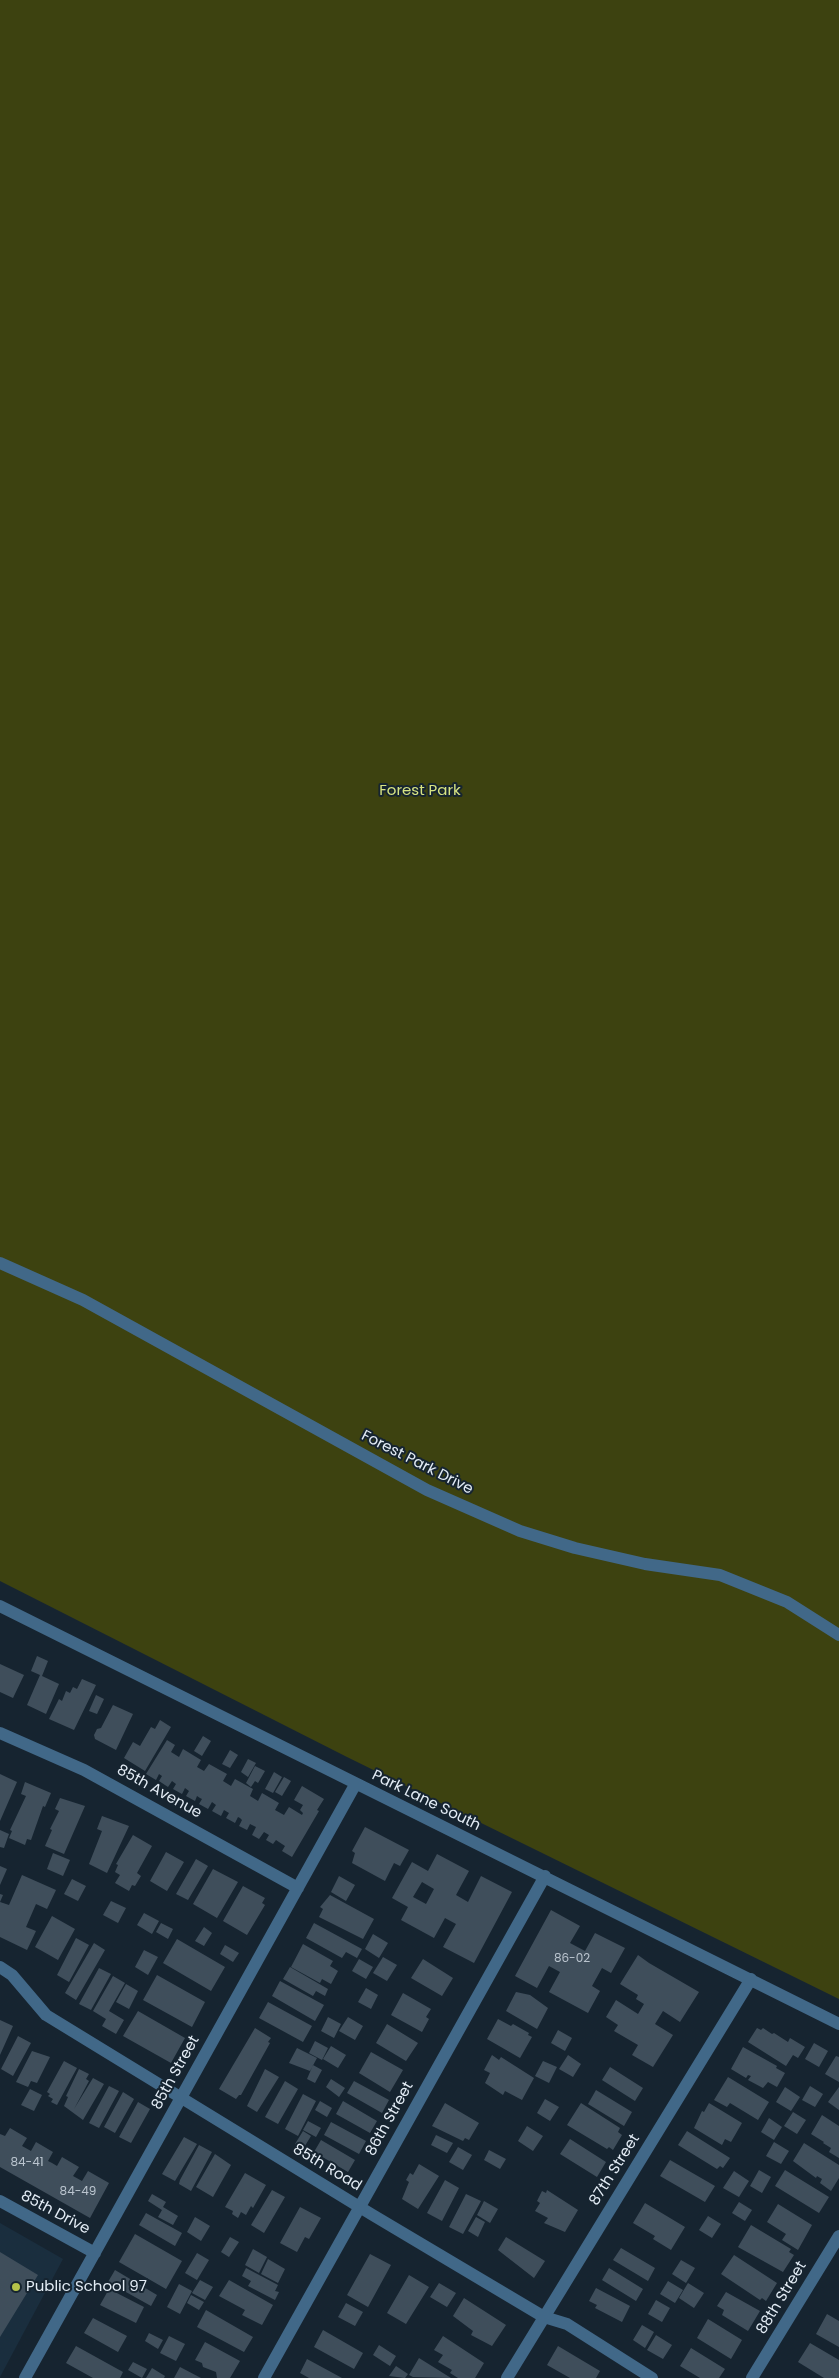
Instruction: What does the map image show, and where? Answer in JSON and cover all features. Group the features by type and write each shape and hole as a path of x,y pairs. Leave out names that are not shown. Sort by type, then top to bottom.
{"street":[{"name":"Forest Park Drive","path":"0,1263 83,1300 427,1490 520,1531 575,1548 645,1564 720,1575 787,1602 839,1636"},
{"name":"Park Lane South","path":"0,1606 355,1785 545,1876 839,2024"},
{"name":"85th Avenue","path":"0,1733 84,1770 298,1888"},
{"name":"85th Street","path":"25,2378 355,1785"},
{"name":"86th Street","path":"264,2378 545,1876"},
{"name":"85th Road","path":"0,1967 12,1975 46,2015 360,2207 544,2317 567,2324 652,2378"},
{"name":"87th Street","path":"507,2378 751,1979"},
{"name":"85th Drive","path":"0,2201 95,2253"},
{"name":"88th Street","path":"752,2378 839,2236"}],"shaded area":[{"path":"0,2223 63,2259 0,2377"}],"green space":[{"name":"Forest Park","path":"0,0 839,0 839,1999 347,1757 0,1581"}],"building":[{"path":"37,1656 48,1661 42,1676 59,1684 46,1714 27,1705 40,1675 31,1671"},
{"path":"0,1664 24,1675 13,1698 0,1692"},
{"path":"82,1679 96,1685 74,1730 49,1719 59,1699 62,1701 66,1691 70,1693 73,1687 77,1689"},
{"path":"96,1695 104,1699 97,1714 89,1711"},
{"path":"113,1705 133,1714 116,1750 95,1739 94,1735 97,1729 101,1728"},
{"path":"160,1720 171,1727 145,1771 124,1758 133,1742 140,1746 151,1727 155,1729"},
{"path":"203,1736 211,1741 202,1756 194,1751"},
{"path":"167,1740 175,1745 171,1752 179,1757 183,1749 201,1760 197,1767 204,1771 209,1764 227,1774 223,1781 231,1786 235,1779 253,1789 250,1796 258,1801 262,1793 279,1803 275,1810 284,1815 289,1807 302,1815 303,1813 300,1810 303,1805 294,1800 302,1786 324,1799 292,1857 282,1851 285,1846 276,1840 273,1844 266,1840 269,1835 264,1832 259,1839 252,1835 256,1827 250,1824 247,1830 239,1826 242,1820 240,1818 238,1817 235,1823 226,1818 229,1813 224,1810 221,1816 212,1811 216,1805 212,1802 208,1809 199,1804 202,1799 197,1796 195,1801 186,1796 189,1791 185,1788 182,1794 173,1789 176,1784 172,1781 168,1787 159,1781 162,1776 159,1774 156,1780 146,1774"},
{"path":"230,1750 238,1755 230,1768 222,1764"},
{"path":"248,1759 256,1763 248,1777 241,1772"},
{"path":"255,1766 265,1771 258,1783 255,1781 251,1787 246,1783"},
{"path":"274,1772 282,1777 273,1793 265,1789"},
{"path":"0,1774 17,1782 0,1821"},
{"path":"284,1777 291,1781 282,1796 275,1792"},
{"path":"25,1782 51,1793 45,1807 43,1806 31,1840 27,1839 25,1845 9,1838 12,1831 10,1830 26,1796 21,1794"},
{"path":"60,1798 85,1806 64,1854 45,1846 52,1830 50,1829 59,1811 55,1809"},
{"path":"102,1816 129,1826 107,1873 89,1864 102,1831 97,1829"},
{"path":"365,1827 409,1850 400,1866 394,1863 385,1881 352,1863 355,1853 352,1851"},
{"path":"0,1830 9,1834 4,1848 0,1847"},
{"path":"133,1835 152,1846 137,1873 141,1876 135,1886 132,1885 129,1891 115,1883 120,1875 115,1872 118,1865 116,1864"},
{"path":"166,1852 184,1862 167,1891 150,1881"},
{"path":"53,1853 70,1860 63,1876 47,1869"},
{"path":"437,1854 469,1871 456,1895 468,1902 481,1876 512,1892 474,1963 443,1947 456,1924 445,1918 434,1938 401,1920 408,1907 392,1898 412,1862 428,1871","holes":["422,1882 434,1889 426,1904 413,1897"]},
{"path":"196,1859 208,1866 188,1900 176,1894"},
{"path":"0,1866 7,1869 0,1885"},
{"path":"213,1869 238,1882 217,1918 193,1904"},
{"path":"22,1875 56,1890 47,1909 36,1904 26,1927 36,1931 27,1950 0,1937 0,1902 9,1905"},
{"path":"339,1876 355,1885 346,1901 331,1892"},
{"path":"72,1879 86,1886 78,1901 64,1894"},
{"path":"243,1886 265,1898 262,1903 265,1905 247,1935 223,1921"},
{"path":"330,1895 374,1919 363,1939 319,1917 323,1909 320,1907"},
{"path":"111,1901 126,1908 118,1923 103,1915"},
{"path":"551,1910 580,1926 570,1943 585,1951 595,1933 625,1948 611,1973 602,1968 592,1986 600,1991 588,2013 549,1992 560,1972 549,1966 537,1988 515,1976"},
{"path":"144,1913 159,1921 152,1934 137,1925"},
{"path":"52,1916 75,1929 58,1960 35,1947"},
{"path":"161,1923 173,1929 168,1939 156,1932"},
{"path":"314,1923 362,1949 357,1958 346,1952 342,1958 306,1938"},
{"path":"204,1927 212,1933 204,1946 195,1941"},
{"path":"373,1934 388,1943 379,1958 365,1949"},
{"path":"76,1938 89,1945 69,1982 57,1975"},
{"path":"177,1939 225,1967 211,1991 163,1963"},
{"path":"94,1943 105,1950 76,2000 65,1993"},
{"path":"303,1944 333,1961 330,1966 338,1971 331,1984 322,1979 320,1983 291,1967"},
{"path":"225,1945 239,1953 233,1962 220,1954"},
{"path":"144,1950 158,1957 148,1975 135,1967"},
{"path":"638,1955 699,1992 680,2022 663,2011 655,2024 673,2035 653,2067 632,2055 638,2045 614,2031 618,2025 606,2017 616,2000 638,2014 644,2004 636,1999 638,1995 620,1984"},
{"path":"383,1957 397,1965 387,1981 373,1973"},
{"path":"359,1959 373,1967 366,1979 352,1971"},
{"path":"423,1959 453,1978 442,1996 411,1978"},
{"path":"290,1967 328,1989 325,1996 316,1991 313,1996 283,1979"},
{"path":"99,1968 111,1974 91,2010 79,2004"},
{"path":"157,1975 205,2002 192,2027 143,2000"},
{"path":"113,1976 125,1983 109,2011 124,2020 116,2034 102,2026 106,2019 93,2011"},
{"path":"280,1981 324,2005 315,2021 272,1996"},
{"path":"126,1984 138,1991 129,2009 116,2002"},
{"path":"366,1988 378,1995 371,2009 358,2002"},
{"path":"516,1992 530,1995 548,2008 537,2029 506,2011"},
{"path":"403,1993 431,2009 426,2017 429,2019 422,2032 391,2015"},
{"path":"268,2002 312,2026 303,2042 259,2018"},
{"path":"138,2011 185,2038 171,2063 123,2036"},
{"path":"328,2017 341,2024 334,2038 321,2031"},
{"path":"348,2017 363,2026 355,2040 339,2031"},
{"path":"498,2019 511,2026 513,2024 529,2033 528,2035 532,2037 520,2058 487,2039"},
{"path":"0,2020 13,2026 0,2055"},
{"path":"387,2024 418,2043 406,2061 376,2043"},
{"path":"255,2028 271,2038 268,2042 270,2043 241,2095 236,2099 219,2089"},
{"path":"757,2028 761,2030 763,2028 788,2042 790,2038 805,2047 798,2058 793,2055 786,2066 748,2042"},
{"path":"558,2030 572,2038 565,2051 551,2043"},
{"path":"18,2036 31,2043 13,2076 1,2069"},
{"path":"315,2041 328,2048 322,2060 309,2053"},
{"path":"814,2043 828,2051 819,2067 805,2059"},
{"path":"331,2046 346,2055 338,2068 323,2059"},
{"path":"743,2047 777,2066 776,2068 785,2073 777,2087 768,2082 763,2088 748,2080 751,2076 748,2075 746,2078 731,2069"},
{"path":"297,2048 317,2058 310,2071 289,2063"},
{"path":"32,2051 50,2057 37,2083 31,2081 28,2087 16,2082"},
{"path":"371,2052 403,2070 390,2092 359,2073"},
{"path":"492,2055 499,2060 501,2057 534,2078 522,2100 505,2091 503,2095 485,2083 490,2073 484,2070"},
{"path":"568,2055 581,2064 573,2077 559,2069"},
{"path":"836,2056 839,2057 839,2082 825,2074"},
{"path":"64,2061 77,2068 57,2105 51,2102 53,2099 48,2096 50,2094 47,2092"},
{"path":"543,2061 557,2067 549,2083 535,2076"},
{"path":"313,2065 322,2070 315,2083 307,2079"},
{"path":"610,2067 643,2088 635,2101 602,2080"},
{"path":"79,2069 89,2074 86,2079 89,2081 74,2109 93,2078 104,2084 83,2120 64,2106 68,2097 66,2096"},
{"path":"265,2069 279,2077 257,2112 247,2106"},
{"path":"728,2077 769,2102 758,2120 730,2103 727,2107 714,2100"},
{"path":"331,2079 345,2088 339,2097 326,2087"},
{"path":"285,2081 298,2089 278,2124 265,2117"},
{"path":"354,2081 389,2100 382,2113 347,2093"},
{"path":"109,2086 119,2091 99,2128 89,2123"},
{"path":"810,2086 823,2094 815,2107 802,2100"},
{"path":"785,2087 800,2097 791,2111 776,2102"},
{"path":"839,2087 839,2110 828,2102"},
{"path":"30,2089 42,2095 34,2111 21,2105"},
{"path":"596,2090 632,2112 624,2126 588,2104"},
{"path":"123,2092 134,2099 115,2133 104,2127"},
{"path":"303,2094 316,2101 298,2136 285,2129"},
{"path":"545,2099 559,2107 550,2121 537,2113"},
{"path":"320,2101 332,2108 327,2117 315,2110"},
{"path":"343,2101 377,2121 370,2133 336,2114"},
{"path":"138,2102 150,2109 131,2143 119,2137"},
{"path":"445,2103 479,2123 469,2140 465,2138 463,2141 432,2126"},
{"path":"581,2103 620,2128 618,2132 622,2135 613,2150 609,2147 607,2149 567,2125"},
{"path":"709,2103 742,2123 731,2142 725,2139 722,2145 694,2128 702,2111 704,2112"},
{"path":"793,2112 806,2120 797,2134 784,2126"},
{"path":"822,2115 839,2126 839,2158 829,2152 831,2148 824,2142 811,2134"},
{"path":"769,2118 782,2127 774,2140 761,2132"},
{"path":"308,2121 321,2128 316,2137 303,2130"},
{"path":"331,2122 366,2141 359,2154 324,2135"},
{"path":"527,2126 543,2136 533,2151 518,2141"},
{"path":"10,2128 27,2138 22,2146 31,2151 36,2142 53,2152 48,2161 57,2166 62,2157 79,2167 73,2176 82,2181 88,2171 109,2183 90,2218 0,2167 0,2134 5,2136"},
{"path":"303,2131 311,2136 303,2149 295,2144"},
{"path":"687,2131 730,2158 723,2168 720,2166 717,2169 678,2145"},
{"path":"436,2135 453,2143 447,2153 431,2145"},
{"path":"184,2137 197,2144 175,2181 162,2174"},
{"path":"570,2139 606,2162 597,2177 560,2154"},
{"path":"321,2140 355,2160 348,2172 314,2152"},
{"path":"774,2142 789,2151 781,2164 766,2156"},
{"path":"804,2143 839,2165 839,2178 831,2191 820,2183 822,2179 817,2176 816,2178 793,2161"},
{"path":"199,2145 212,2152 191,2191 179,2184"},
{"path":"458,2147 472,2155 463,2170 449,2162"},
{"path":"489,2150 506,2159 500,2169 484,2160"},
{"path":"215,2154 231,2165 213,2197 196,2187"},
{"path":"670,2160 715,2186 705,2202 660,2176"},
{"path":"419,2164 439,2176 418,2209 402,2199 409,2182 406,2180 410,2173 413,2175"},
{"path":"759,2170 771,2177 762,2193 750,2186"},
{"path":"785,2170 829,2197 819,2213 775,2186"},
{"path":"734,2171 749,2181 739,2197 723,2188"},
{"path":"245,2173 266,2185 253,2208 251,2206 246,2215 241,2212 238,2218 232,2214 233,2211 225,2207"},
{"path":"445,2180 459,2188 442,2221 427,2213"},
{"path":"272,2190 285,2197 264,2233 251,2225"},
{"path":"547,2190 578,2210 565,2232 544,2223 548,2218 535,2211 540,2203 537,2201 542,2191 546,2193"},
{"path":"152,2194 166,2202 163,2207 178,2216 173,2225 158,2217 162,2210 148,2201"},
{"path":"466,2194 481,2201 463,2234 449,2227"},
{"path":"484,2201 498,2209 490,2223 477,2215"},
{"path":"739,2202 752,2210 745,2221 732,2213"},
{"path":"645,2203 685,2227 671,2250 653,2239 655,2236 633,2223"},
{"path":"778,2204 812,2225 798,2250 782,2240 786,2234 767,2222"},
{"path":"300,2207 321,2218 309,2239 305,2237 297,2252 280,2243"},
{"path":"146,2213 182,2233 175,2246 139,2225"},
{"path":"708,2216 721,2224 712,2238 699,2230"},
{"path":"195,2217 210,2226 201,2241 187,2232"},
{"path":"476,2217 485,2222 478,2237 468,2231"},
{"path":"751,2225 791,2249 789,2252 794,2255 783,2272 738,2247"},
{"path":"135,2234 182,2261 166,2289 119,2262"},
{"path":"230,2237 239,2242 229,2257 221,2252"},
{"path":"506,2237 545,2261 534,2278 498,2250"},
{"path":"621,2248 655,2268 648,2281 613,2260"},
{"path":"253,2249 267,2257 259,2273 245,2265"},
{"name":"Public School 97","path":"0,2252 38,2275 0,2337"},
{"path":"197,2253 209,2260 197,2280 185,2273"},
{"path":"370,2254 391,2265 368,2307 347,2295"},
{"path":"734,2255 777,2283 766,2301 762,2298 760,2300 721,2274"},
{"path":"268,2259 285,2269 278,2283 261,2274"},
{"path":"681,2260 695,2268 686,2283 672,2274"},
{"path":"246,2268 278,2285 275,2291 279,2292 275,2300 248,2286 251,2281 242,2276"},
{"path":"609,2268 643,2289 636,2301 602,2280"},
{"path":"115,2270 157,2295 151,2306 108,2282"},
{"path":"409,2275 429,2287 406,2324 387,2313"},
{"path":"200,2280 213,2287 205,2300 192,2293"},
{"path":"229,2280 273,2305 262,2325 242,2315 245,2310 219,2296"},
{"path":"668,2281 683,2290 675,2303 660,2294"},
{"path":"439,2283 456,2293 447,2307 430,2297"},
{"path":"688,2283 704,2293 694,2308 679,2298"},
{"path":"179,2284 192,2291 180,2314 167,2307"},
{"path":"596,2288 630,2306 622,2322 595,2308 597,2305 589,2301"},
{"path":"109,2289 144,2307 136,2323 100,2305"},
{"path":"726,2292 760,2311 748,2331 722,2315 724,2310 717,2306"},
{"path":"191,2295 204,2302 199,2310 187,2303"},
{"path":"464,2298 506,2325 492,2346 471,2335 473,2331 453,2316"},
{"path":"656,2300 670,2308 662,2322 648,2314"},
{"path":"346,2303 363,2312 355,2326 338,2317"},
{"path":"206,2310 253,2337 244,2352 197,2327"},
{"path":"827,2314 839,2321 839,2347 816,2334"},
{"path":"93,2318 127,2336 118,2352 84,2333"},
{"path":"708,2319 742,2340 731,2359 697,2338"},
{"path":"642,2325 654,2332 645,2348 633,2340"},
{"path":"323,2330 363,2353 354,2369 314,2347"},
{"path":"149,2333 163,2340 158,2349 145,2341"},
{"path":"656,2335 672,2345 663,2359 647,2350"},
{"path":"169,2336 185,2344 176,2361 160,2353"},
{"path":"443,2336 484,2363 475,2378 458,2378 450,2373 452,2370 438,2362 443,2355 434,2350"},
{"path":"205,2342 240,2361 230,2378 217,2378 216,2372 203,2367 202,2363 195,2360"},
{"path":"810,2343 839,2360 839,2378 824,2378 798,2362"},
{"path":"379,2345 396,2356 390,2366 373,2355"},
{"path":"76,2346 123,2372 120,2378 93,2378 66,2363"},
{"path":"558,2346 600,2371 596,2378 570,2378 547,2365"},
{"path":"691,2348 725,2369 719,2378 700,2378 680,2366"},
{"path":"419,2358 451,2378 413,2377 409,2375"},
{"path":"307,2359 342,2378 309,2378 300,2373"},
{"path":"133,2362 147,2369 142,2378 128,2370"},
{"path":"396,2366 408,2374 405,2378 389,2376"},
{"path":"180,2367 201,2378 174,2378"},
{"path":"152,2368 165,2376 164,2378 146,2378"}],"place":[{"name":"Public School 97","path":"16,2287"}]}
